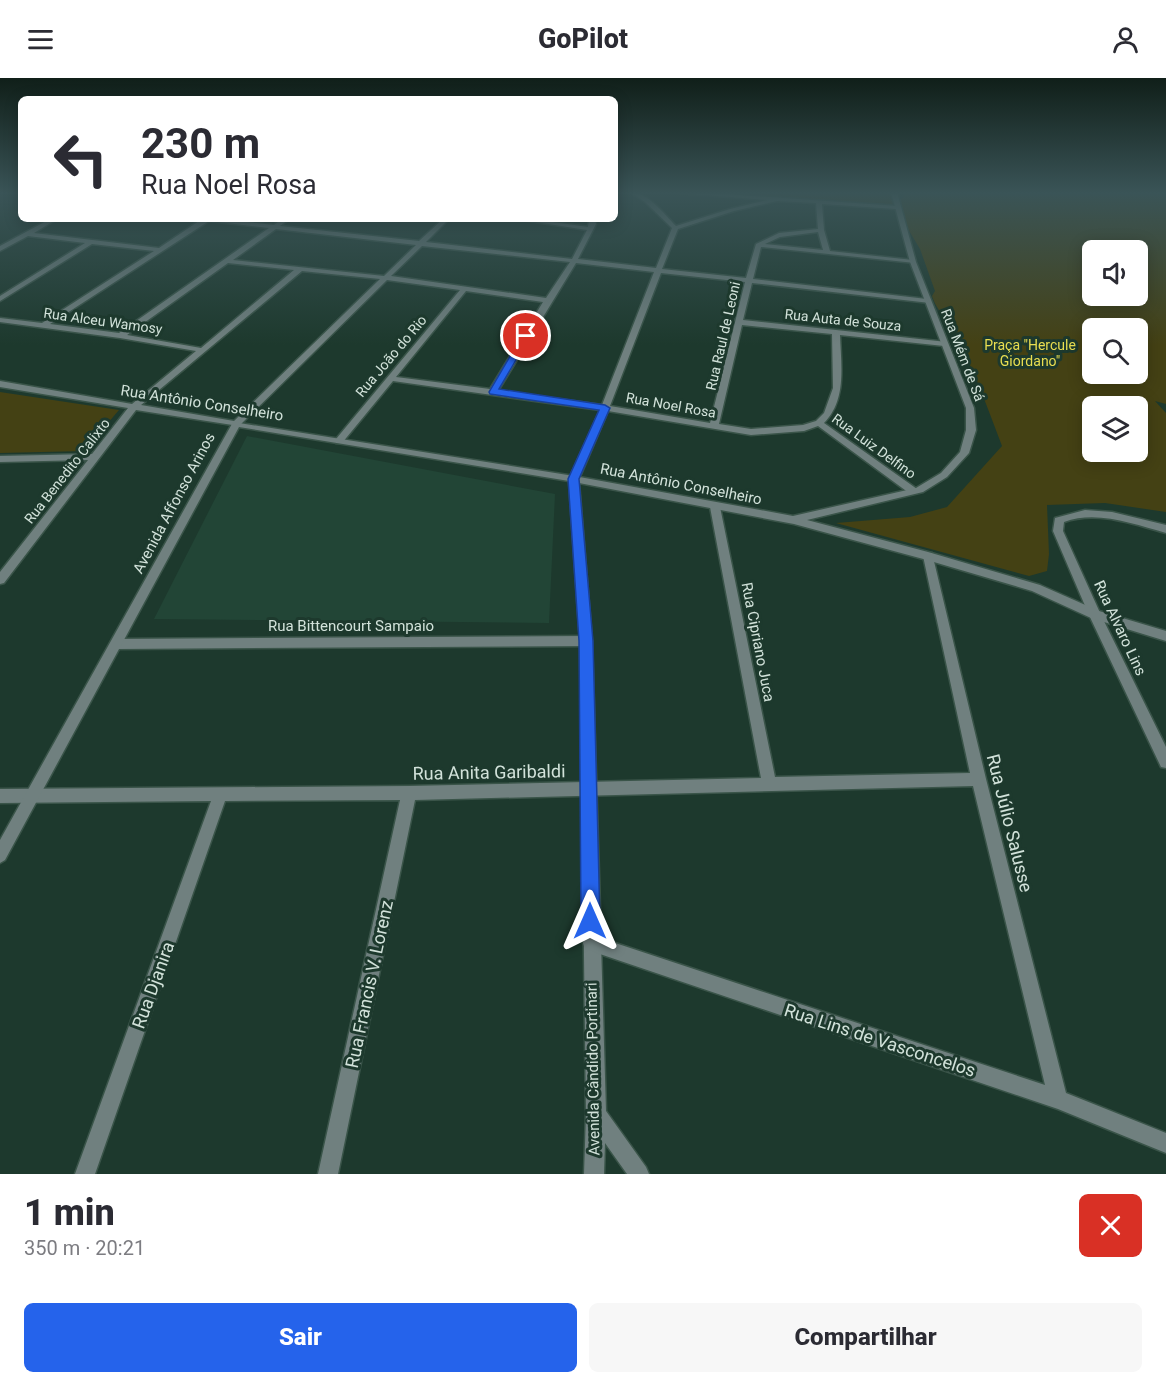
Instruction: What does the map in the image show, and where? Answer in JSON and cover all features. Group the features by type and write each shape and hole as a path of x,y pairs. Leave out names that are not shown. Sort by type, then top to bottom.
{"street":[{"path":"0,299 89,243"},
{"path":"101,243 158,250"},
{"path":"43,326 169,243"},
{"path":"120,336 253,243"},
{"name":"Avenida Affonso Arinos","path":"0,855 236,424 388,278 421,243"},
{"path":"431,243 927,301"},
{"path":"493,392 583,243"},
{"name":"Avenida Cândido Portinari","path":"594,1174 596,1114 586,641 574,479 605,408 669,243"},
{"path":"758,245 762,243"},
{"path":"824,243 827,253"},
{"name":"Rua Mém de Sá","path":"794,520 913,491 944,475 964,453 971,430 970,408 927,301 907,243"},
{"path":"758,245 913,262"},
{"name":"Rua Raul de Leoni","path":"714,426 758,245"},
{"path":"228,261 388,278 548,300"},
{"name":"Rua Benedito Calixto","path":"0,580 134,407 301,268"},
{"name":"Rua João do Rio","path":"339,441 465,288"},
{"name":"Rua Alceu Wamosy","path":"0,320 120,336 201,350"},
{"name":"Rua Auta de Souza","path":"738,322 945,344"},
{"path":"819,423 828,414 837,388 836,333"},
{"name":"Rua Noel Rosa","path":"389,378 605,408 751,432 804,428 819,423"},
{"name":"Rua Antônio Conselheiro","path":"0,384 574,479 794,520 1036,588 1095,615 1166,636"},
{"name":"Rua Luiz Delfino","path":"819,423 913,491"},
{"path":"0,459 93,457"},
{"name":"Rua Cipriano Juca","path":"715,507 769,783"},
{"name":"Rua Alvaro Lins","path":"1166,529 1096,513 1072,513 1059,520 1058,531 1095,615 1166,762"},
{"name":"Rua Júlio Salusse","path":"928,556 979,779 1058,1099"},
{"name":"Rua Bittencourt Sampaio","path":"117,644 586,641"},
{"name":"Rua Anita Garibaldi","path":"0,796 220,796 589,790 769,783 979,779"},
{"name":"Rua Francis V. Lorenz","path":"328,1174 409,793"},
{"name":"Rua Djanira","path":"85,1174 220,796"},
{"name":"Rua Lins de Vasconcelos","path":"591,943 1058,1099 1166,1143"},
{"path":"596,1114 639,1174"}],"shaded area":[{"path":"247,436 555,494 549,623 154,619"}],"green space":[{"name":"Praça \"Hercule Giordano\"","path":"916,243 1082,243 1082,306 1148,306 1148,243 1166,243 1166,404 1155,401 1166,413 1166,512 1105,503 1047,505 1049,554 1047,571 1029,576 836,523 910,517 947,507 1002,446 966,356 952,328 934,302 932,296 935,291"},
{"path":"0,392 119,410 84,451 0,453"}],"route":[{"path":"526,336 493,392 605,408 574,479 586,641 590,921"}]}
